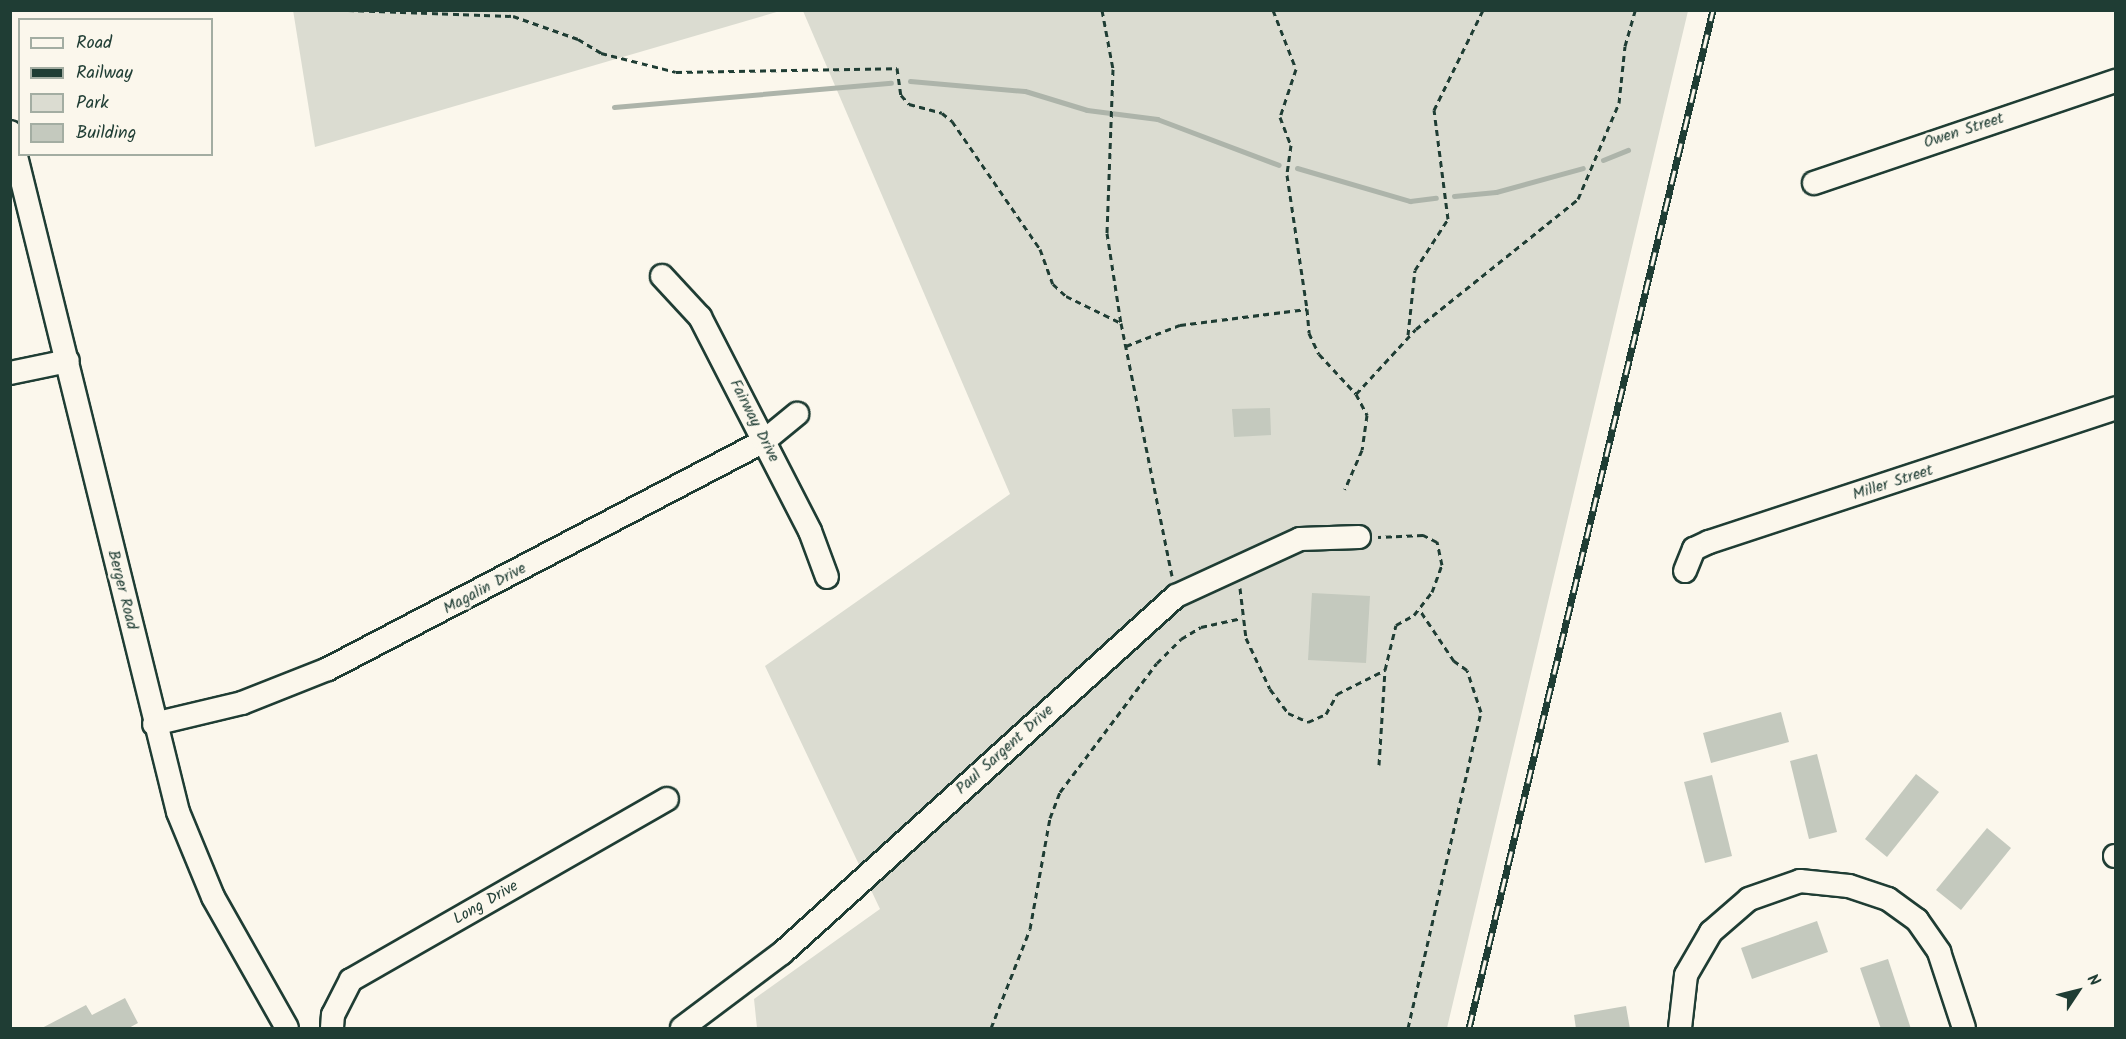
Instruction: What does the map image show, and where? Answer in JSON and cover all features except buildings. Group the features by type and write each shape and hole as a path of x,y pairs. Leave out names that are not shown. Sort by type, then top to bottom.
{"street":[{"name":"Owen Street","path":"1814,183 2115,81"},
{"name":"Berger Road","path":"10,132 68,361 154,724 197,860 244,958 287,1029"},
{"name":"Fairway Drive","path":"662,276 700,317 810,531 827,577"},
{"path":"10,373 68,361"},
{"name":"Miller Street","path":"1686,571 1694,549 1709,542 2115,408"},
{"name":"Magalin Drive","path":"154,724 242,703 328,669 764,441 798,414"},
{"name":"Paul Sargent Drive","path":"682,1029 782,953 1176,596 1241,562 1300,539 1359,537"},
{"name":"Long Drive","path":"332,1029 333,1014 351,980 667,799"},
{"path":"1680,1029 1686,975 1711,932 1749,899 1800,881 1849,886 1888,899 1917,920 1939,952 1964,1029"}],"path":[{"path":"348,10 513,16 578,39 601,53 676,72 897,68 901,95 909,105 942,113 952,121 1040,249 1053,284 1066,296 1121,323"},
{"path":"1102,10 1113,69 1107,233 1121,323 1176,596"},
{"path":"1272,10 1296,69 1280,117 1291,145 1287,175 1309,333 1319,354 1356,394 1367,415 1362,450 1346,489"},
{"path":"1408,336 1415,270 1448,219 1434,110 1483,10"},
{"path":"1356,394 1408,336 1578,199 1619,103 1625,46 1635,10"},
{"path":"1126,346 1180,325 1306,309"},
{"path":"1359,537 1423,535 1437,542 1442,565 1432,592 1419,608 1396,625 1385,670 1379,765"},
{"path":"1241,562 1242,618 1270,689 1288,713 1308,722 1326,714 1337,694 1385,670"},
{"path":"1408,1029 1482,712 1467,670 1454,661 1419,608"},
{"path":"991,1029 1030,929 1050,818 1060,792 1157,663 1181,639 1201,627 1242,618"}],"green space":[{"path":"293,10 780,10 780,11 315,147"},
{"path":"803,11 1688,11 1447,1028 757,1028 754,999 880,909 765,666 1010,494"}],"waterway":[{"path":"910,81 1025,91 1087,110 1157,119 1279,165"},
{"path":"614,107 891,83"},
{"path":"1603,160 1628,150"},
{"path":"1297,168 1410,201 1436,198"},
{"path":"1454,196 1496,192 1583,168"}],"railway":[{"path":"1469,1028 1713,10"}]}
